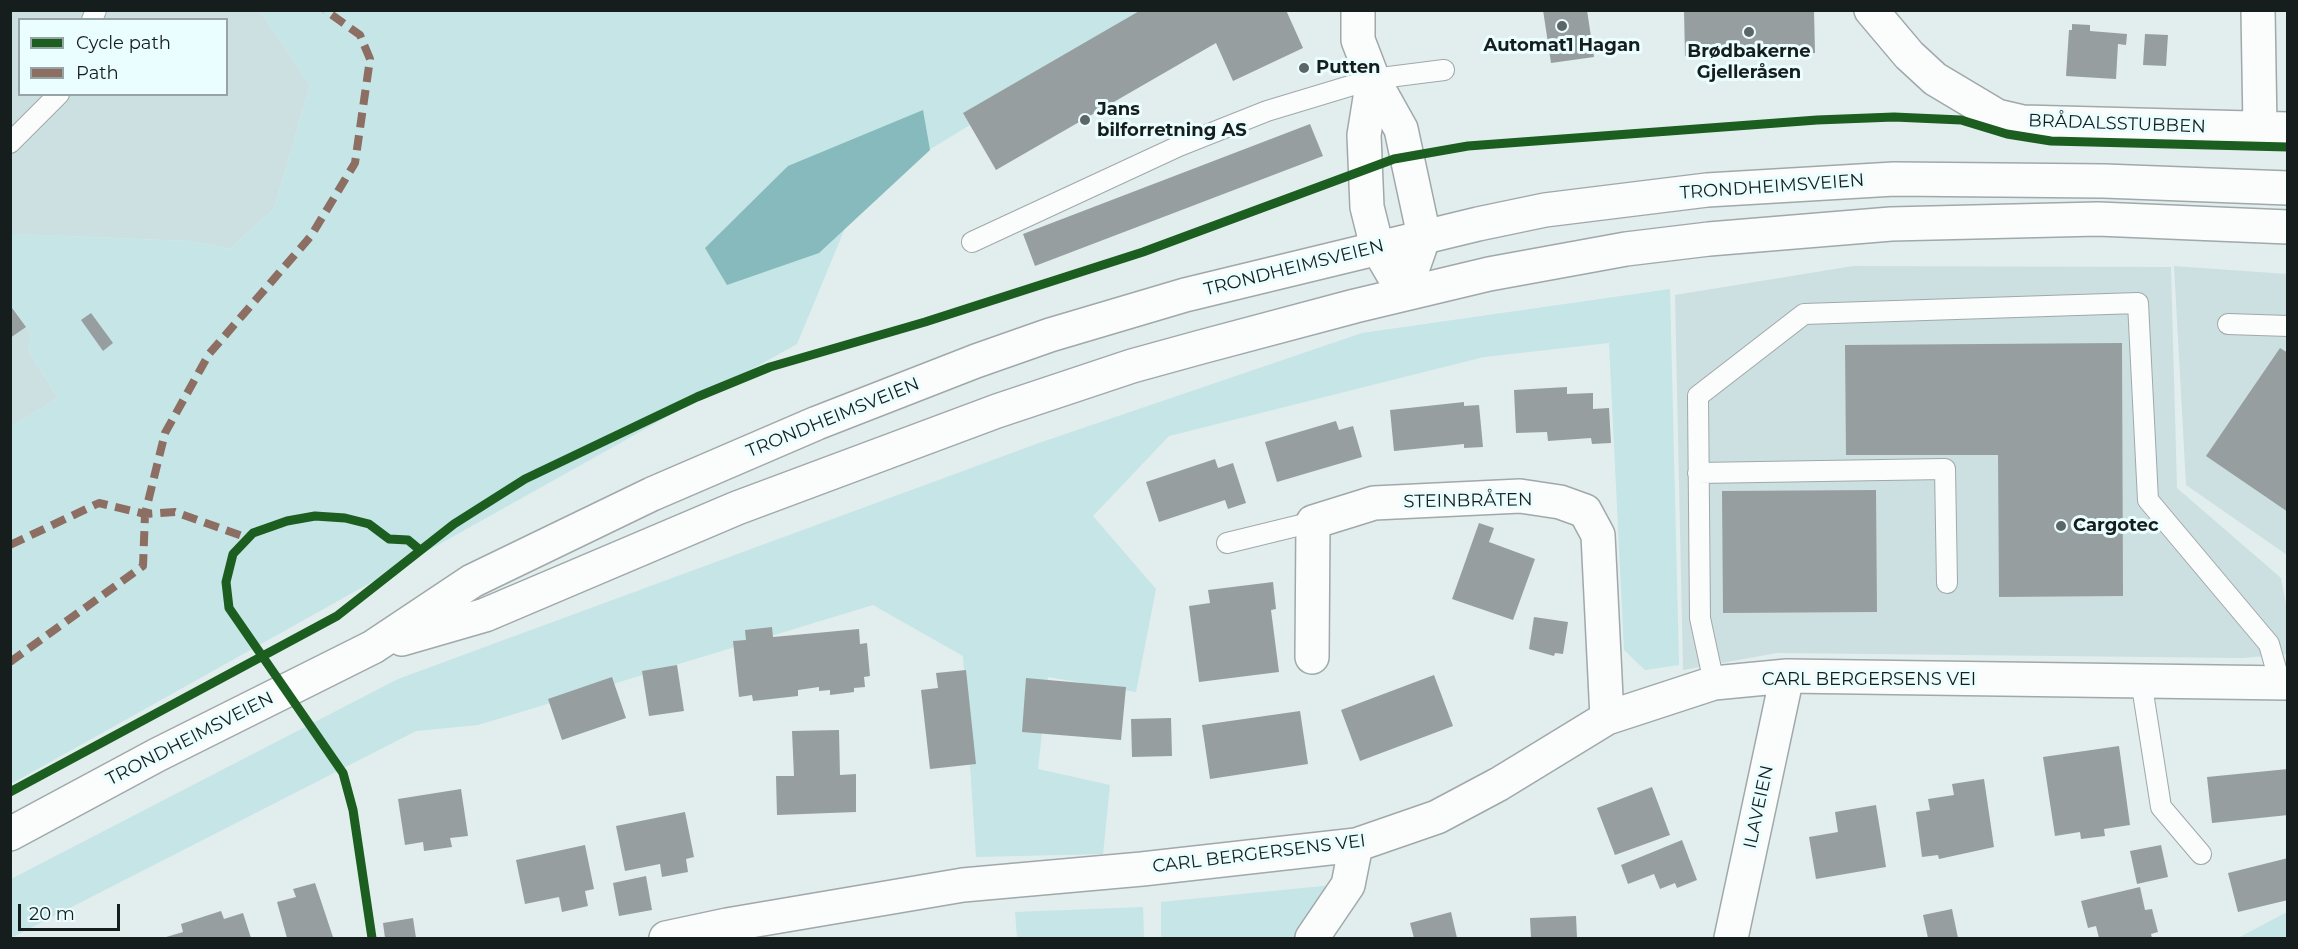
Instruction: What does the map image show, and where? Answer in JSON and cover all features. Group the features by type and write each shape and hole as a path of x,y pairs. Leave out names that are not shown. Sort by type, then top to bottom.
{"main road":[{"path":"1358,10 1358,40 1372,80 1401,129 1424,236 1404,293"},
{"name":"BRÅDALSSTUBBEN","path":"1871,10 1909,55 1935,79 1997,116 2023,122 2274,128 2258,10"},
{"path":"1372,80 1364,135 1367,207 1377,247 1404,293"},
{"name":"TRONDHEIMSVEIEN","path":"10,834 157,755 373,647 472,580 652,494 817,423 1050,335 1185,295 1377,247 1545,210 1707,190 1808,182 1894,179 2093,180 2288,188"},
{"name":"TRONDHEIMSVEIEN","path":"373,647 485,615 737,508 997,411 1132,366 1404,293 1490,273 1626,249 1822,228 1943,222 2086,219 2288,227"},
{"name":"STEINBRÅTEN","path":"1313,522 1374,503 1520,496 1560,502 1585,511 1598,535 1607,718"},
{"path":"1312,657 1313,522"},
{"name":"CARL BERGERSENS VEI","path":"666,939 727,932 963,885 1142,870 1356,845 1437,817 1499,784 1607,718 1714,683 1787,676 1983,681 2141,680 2284,683"},
{"name":"ILAVEIEN","path":"1731,939 1787,676"},
{"path":"1312,939 1348,885 1356,845"}],"lane":[{"path":"972,242 1179,146 1305,98 1372,80 1444,70"},
{"path":"10,143 57,96"},
{"path":"1714,683 1700,618 1698,396 1804,314 2138,303 2148,500 2269,644 2284,683"},
{"path":"2229,324 2288,326"},
{"path":"1698,473 1945,469 1947,583"},
{"path":"1227,543 1313,522"},
{"path":"2141,680 2161,807 2201,854"}],"shaded area":[{"path":"11,11 260,11 310,85 274,209 230,249 190,241 11,234"},
{"path":"260,11 1157,11 860,192 797,344 11,784 11,427 58,398 28,351 31,334 11,305 11,234 190,241 230,249 274,209 310,85"},
{"path":"923,110 930,150 819,253 727,285 705,248 788,166"},
{"path":"1853,266 2171,267 2177,488 2281,578 2287,609 2287,654 2243,658 1777,653 1683,670 1675,295"},
{"path":"2174,266 2287,274 2287,555 2186,485"},
{"path":"1670,289 1679,665 1645,670 1624,650 1609,343 1484,357 1169,436 1093,516 1156,589 1136,692 1048,677 1038,769 1110,785 1103,854 976,857 963,656 873,605 478,725 416,731 11,938 11,879 398,679 1039,443 1362,333"},
{"path":"10,305 31,334 28,351 58,398 11,427"},
{"path":"1333,885 1296,938 1161,938 1161,902"},
{"path":"1143,907 1144,938 1017,938 1015,912"},
{"path":"2287,912 2287,938 2238,938"}],"building":[{"path":"1141,10 1286,10 1303,48 1233,81 1216,43 996,170 963,113"},
{"path":"1543,10 1587,10 1594,57 1551,63"},
{"name":"Brødbakerne Gjelleråsen","path":"1684,10 1814,10 1815,53 1685,56"},
{"path":"2072,24 2090,25 2090,31 2127,34 2126,45 2118,44 2116,79 2066,76 2069,30 2072,30"},
{"path":"2145,34 2168,35 2166,66 2143,65"},
{"path":"1310,124 1323,156 1035,266 1023,234"},
{"path":"10,305 26,327 10,338"},
{"path":"91,313 113,343 103,351 81,320"},
{"name":"Cargotec","path":"2122,343 2123,596 1999,597 1998,455 1846,455 1845,345"},
{"path":"2280,348 2288,353 2288,512 2206,456"},
{"path":"1567,387 1567,394 1593,393 1593,409 1609,408 1611,443 1592,444 1591,438 1548,441 1547,432 1516,433 1514,390"},
{"path":"1464,402 1464,406 1479,405 1483,447 1464,448 1464,444 1394,451 1390,410"},
{"path":"1336,421 1339,430 1353,426 1362,457 1277,482 1265,442"},
{"path":"1215,459 1218,468 1233,463 1246,503 1228,509 1225,500 1159,522 1146,482"},
{"path":"1876,490 1877,612 1723,613 1722,491"},
{"path":"1479,523 1494,528 1489,542 1535,559 1513,620 1452,599"},
{"path":"1273,582 1276,609 1271,610 1279,672 1199,682 1189,606 1210,603 1208,590"},
{"path":"1534,617 1568,622 1563,654 1555,653 1554,656 1529,649"},
{"path":"772,627 773,637 859,629 860,644 867,643 870,676 864,677 865,687 854,688 854,692 830,695 830,690 819,691 819,687 798,690 798,696 753,701 752,695 739,697 733,641 746,640 745,630"},
{"path":"677,665 684,711 649,716 642,671"},
{"path":"966,670 976,764 930,769 921,690 938,688 936,673"},
{"path":"1434,675 1453,726 1360,761 1341,710"},
{"path":"612,677 626,718 562,740 548,699"},
{"path":"1026,678 1126,687 1121,740 1022,732"},
{"path":"1300,711 1308,764 1210,779 1202,725"},
{"path":"1171,718 1172,756 1132,757 1131,719"},
{"path":"839,730 840,775 856,774 856,812 777,815 776,776 794,776 792,731"},
{"path":"2119,746 2130,825 2104,829 2105,836 2081,839 2080,832 2055,836 2043,757"},
{"path":"2288,769 2288,815 2212,823 2207,777"},
{"path":"1984,779 1994,847 1939,859 1938,855 1922,857 1916,812 1930,810 1928,799 1954,795 1952,784"},
{"path":"1652,787 1670,835 1615,855 1597,808"},
{"path":"461,789 468,836 450,838 452,847 424,851 423,842 405,845 398,799"},
{"path":"1876,805 1886,867 1816,879 1809,837 1838,832 1835,812"},
{"path":"685,812 694,857 686,859 688,872 662,877 660,864 625,871 616,826"},
{"path":"1682,840 1697,880 1677,888 1675,883 1660,889 1654,874 1628,884 1621,865"},
{"path":"585,845 594,889 585,891 588,906 562,912 559,897 525,904 516,860"},
{"path":"2161,845 2168,877 2137,884 2130,851"},
{"path":"2288,858 2288,900 2238,912 2228,873"},
{"path":"646,876 652,910 619,916 613,883"},
{"path":"315,883 333,937 287,938 277,902 296,897 293,889"},
{"path":"2140,887 2145,910 2152,909 2158,932 2151,934 2152,938 2099,938 2096,926 2088,928 2081,901"},
{"path":"1952,909 1958,938 1928,938 1923,915"},
{"path":"221,911 224,919 243,913 251,938 163,938 183,932 181,924"},
{"path":"1451,912 1457,938 1414,938 1410,923"},
{"path":"1576,916 1577,938 1531,938 1530,918"},
{"path":"413,918 416,938 385,938 383,923"}],"marked path":[{"path":"10,662 143,566 145,514 165,433 209,354 311,236 355,163 370,59 360,35 325,10"},
{"path":"10,545 99,503 145,514 175,512 248,538"}],"cycle path":[{"path":"10,792 337,616 454,524 525,479 697,397 770,367 925,322 1143,252 1394,159 1468,146 1817,120 1894,117 1961,120 2007,134 2051,141 2288,147"},
{"path":"372,938 353,810 343,773 229,608 226,582 233,554 253,533 287,521 315,516 345,518 369,524 389,539 408,540 420,550"}],"place":[{"name":"Automat1 Hagan","path":"1562,26"},
{"name":"Brødbakerne Gjelleråsen","path":"1749,32"},
{"name":"Putten","path":"1304,68"},
{"name":"Jans bilforretning AS","path":"1085,120"},
{"name":"Cargotec","path":"2061,526"}]}
